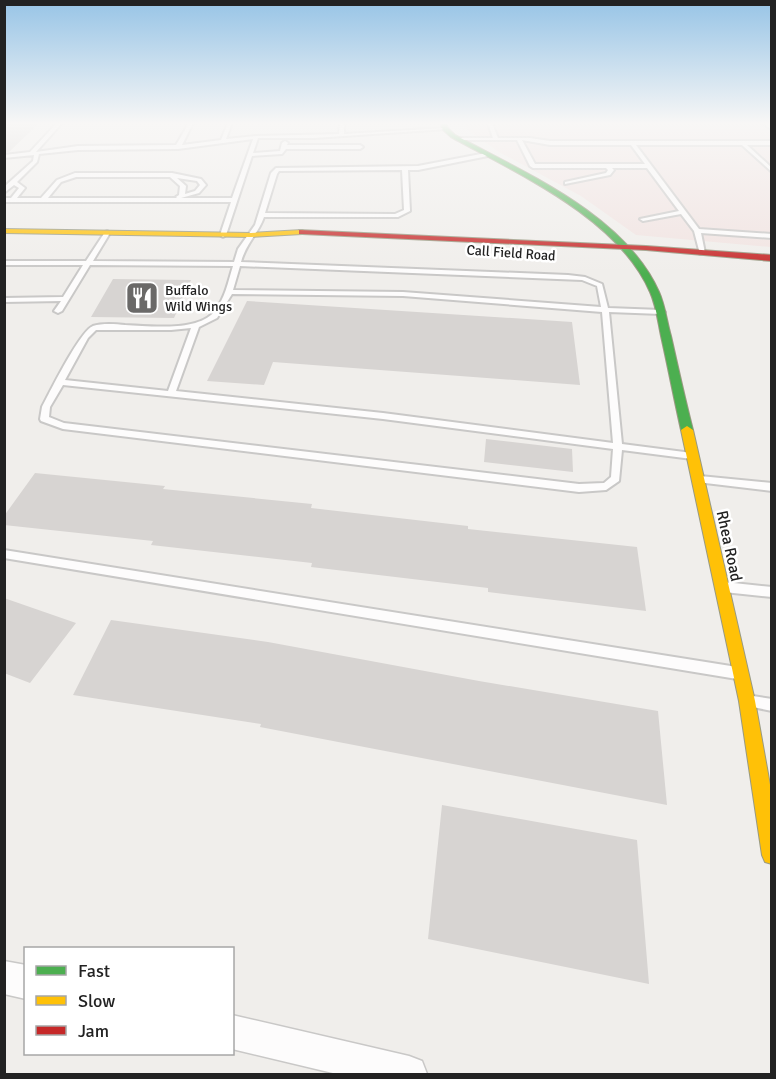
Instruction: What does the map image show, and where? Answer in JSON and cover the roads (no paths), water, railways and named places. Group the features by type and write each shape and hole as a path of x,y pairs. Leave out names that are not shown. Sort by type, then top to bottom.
{"street":[{"name":"Rhea Road","path":"517,173 594,221 631,254 650,279 661,312 747,701 771,855"},
{"name":"Call Field Road","path":"4,231 223,235 303,232 631,254 702,253 771,258"},
{"name":"Call Field Road","path":"631,254 657,263"},
{"path":"684,265 771,272"},
{"path":"4,977 24,982"},
{"path":"234,1032 409,1074"}],"lane":[{"path":"4,191 22,173"},
{"path":"223,235 244,173"},
{"path":"4,263 236,264 583,278 600,285 605,310 618,446 616,479 606,486 567,487 63,426 44,419 43,414 88,333 94,328 174,327 211,319 229,292 236,264 241,249 261,215 274,173"},
{"path":"261,215 396,216 407,212 405,173"},
{"path":"567,183 608,173"},
{"path":"655,173 697,231 702,253"},
{"path":"43,201 58,181 75,175 171,175 199,180 203,185 197,192 182,195 174,201"},
{"path":"171,175 183,186 182,195"},
{"path":"13,182 22,188 13,201"},
{"path":"4,200 235,200"},
{"path":"644,219 683,212"},
{"path":"697,231 771,236"},
{"path":"58,311 107,233"},
{"path":"229,292 403,294 605,310 661,312"},
{"path":"4,300 65,299"},
{"path":"171,394 196,324"},
{"path":"61,382 383,416 693,456"},
{"path":"698,480 771,487"},
{"path":"4,554 740,674"},
{"path":"721,586 771,592"},
{"path":"747,701 771,705"}],"place":[{"name":"Buffalo Wild Wings","path":"142,298"}]}
